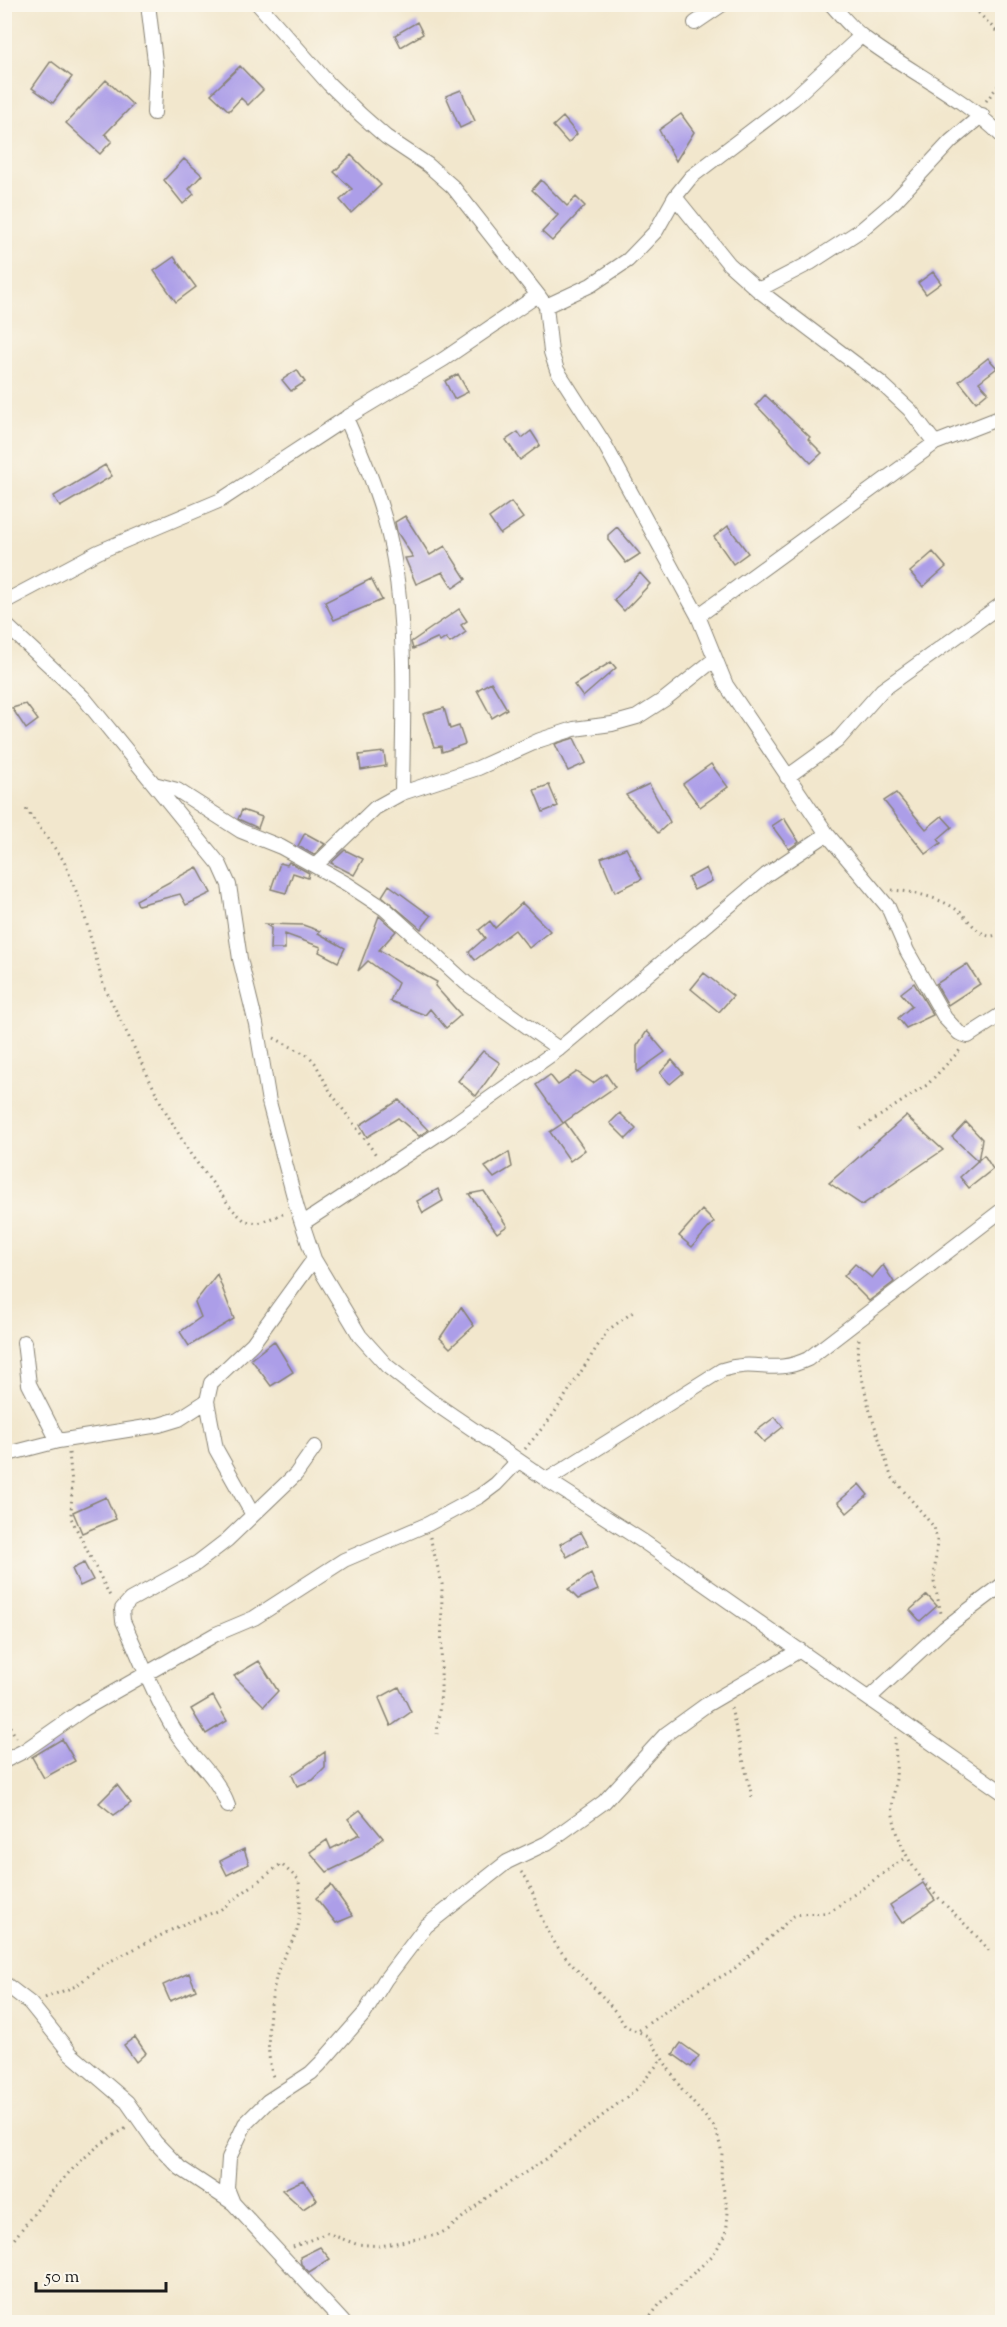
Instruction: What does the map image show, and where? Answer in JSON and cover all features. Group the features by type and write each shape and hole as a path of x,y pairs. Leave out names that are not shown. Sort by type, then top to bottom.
{"street":[{"path":"148,4 156,70 153,113"},
{"path":"258,4 329,84 386,137 428,165 453,187 542,301 551,352 557,370 605,445 699,616 715,659 736,701 827,834 888,907 907,951 945,1018 959,1033 968,1036 987,1026 1002,1014"},
{"path":"695,23 723,4"},
{"path":"831,4 861,36 924,80 979,113 1002,136"},
{"path":"4,602 98,552 221,500 346,418 542,301 591,285 628,260 656,231 675,197 699,171 793,99 861,36"},
{"path":"758,290 810,263 861,230 895,201 979,113"},
{"path":"675,197 729,264 758,290 881,383 910,410 935,443"},
{"path":"699,616 935,443 1002,417"},
{"path":"346,418 376,494 394,560 405,699 402,793"},
{"path":"787,777 837,741 882,690 1002,604"},
{"path":"4,623 83,697 220,865 228,885 240,959 256,1024 269,1102 297,1208 314,1259 360,1336 387,1366 517,1460 644,1542 1002,1792"},
{"path":"316,865 350,829 375,808 402,793 478,768 540,740 574,729 612,724 637,717 665,699 715,659"},
{"path":"154,784 177,790 241,831 281,847 316,865 385,909 466,982 560,1049"},
{"path":"303,1223 387,1169 560,1049 766,875 827,834"},
{"path":"548,1480 722,1370 737,1364 783,1369 808,1359 1002,1210"},
{"path":"253,1515 216,1449 207,1401 211,1383 253,1343 314,1259"},
{"path":"24,1342 29,1384 58,1441"},
{"path":"4,1455 58,1441 179,1419 207,1401"},
{"path":"228,1806 218,1783 172,1725 121,1615 122,1608 130,1600 197,1563 253,1515 307,1462 315,1447"},
{"path":"4,1761 24,1751 84,1709 216,1634 254,1618 344,1560 428,1524 480,1496 496,1484 517,1460"},
{"path":"869,1698 945,1628 1002,1585"},
{"path":"233,2203 227,2188 227,2172 237,2139 256,2112 282,2090 311,2073 364,2014 385,1980 426,1926 453,1902 481,1885 507,1862 546,1843 604,1802 666,1734 800,1650"},
{"path":"4,1983 30,2003 71,2054 127,2102 139,2122 180,2168 233,2203 343,2322"}],"path":[{"path":"970,4 1002,37"},
{"path":"979,113 1002,81"},
{"path":"26,809 64,861 82,906 103,984 164,1107 191,1155 232,1210 245,1221 258,1223 297,1208"},
{"path":"874,888 925,896 958,910 984,934 990,936 1002,933"},
{"path":"256,1024 276,1039 309,1056 321,1071 331,1093 387,1169"},
{"path":"860,1129 927,1085 958,1054 968,1036"},
{"path":"517,1460 554,1415 608,1330 633,1312"},
{"path":"860,1336 857,1356 875,1429 891,1476 904,1495 925,1513 934,1527 937,1539 934,1582 945,1628"},
{"path":"79,1439 69,1454 72,1483 71,1518 121,1615"},
{"path":"428,1524 442,1584 441,1691 437,1734"},
{"path":"726,1695 735,1717 753,1801"},
{"path":"4,1716 24,1751"},
{"path":"895,1717 896,1772 893,1813 906,1857 946,1908 978,1936 991,1953"},
{"path":"639,2030 695,1991 734,1970 794,1916 822,1915 831,1911 906,1857"},
{"path":"507,1862 527,1879 537,1908 554,1941 616,2011 625,2026 639,2030 652,2040 682,2090 716,2129 722,2154 721,2176 728,2212 726,2235 712,2256 659,2305 646,2322"},
{"path":"30,2003 76,1986 101,1966 179,1926 220,1910 281,1864 299,1880 300,1910 297,1929 279,1967 271,2001 270,2069 275,2082 282,2090"},
{"path":"281,2253 316,2235 327,2233 356,2244 380,2246 437,2235 449,2229 483,2200 549,2157 637,2089 663,2059"},
{"path":"7,2248 42,2204 94,2150 113,2135 139,2122"}],"building":[{"path":"417,22 423,34 401,47 395,35"},
{"path":"51,61 72,77 53,103 32,88"},
{"path":"240,66 263,90 248,105 241,98 229,111 211,94"},
{"path":"106,80 133,105 105,134 112,141 100,154 66,123"},
{"path":"461,90 475,121 460,128 446,96"},
{"path":"681,114 694,132 676,161 659,130"},
{"path":"563,117 577,134 568,143 553,126"},
{"path":"351,155 381,185 351,213 340,200 352,189 334,172"},
{"path":"184,159 202,175 189,189 194,194 183,204 164,180"},
{"path":"541,180 567,206 576,197 585,206 552,241 542,232 558,215 532,190"},
{"path":"174,257 196,287 176,302 154,271"},
{"path":"933,272 941,283 926,294 918,283"},
{"path":"988,358 997,368 979,382 988,392 976,402 959,381"},
{"path":"297,370 305,382 291,391 282,380"},
{"path":"458,374 468,392 454,399 445,381"},
{"path":"765,395 810,437 808,439 822,453 811,463 756,405"},
{"path":"531,431 540,445 520,460 506,440 518,432 522,438"},
{"path":"105,465 112,476 60,507 54,496"},
{"path":"511,502 523,518 500,534 489,518"},
{"path":"405,516 430,555 445,546 466,579 453,588 443,572 416,584 405,558 413,557 397,532 395,522"},
{"path":"728,526 748,553 733,564 714,537"},
{"path":"617,527 640,554 626,563 608,540 608,535"},
{"path":"933,552 946,567 923,587 910,572"},
{"path":"640,573 650,584 624,611 614,600"},
{"path":"371,579 382,600 334,620 325,602"},
{"path":"459,609 467,621 461,625 466,632 450,643 446,638 440,642 437,638 413,649 411,642"},
{"path":"611,662 616,668 583,697 574,685"},
{"path":"491,682 507,709 492,718 477,690"},
{"path":"26,704 38,720 26,729 12,708"},
{"path":"444,708 450,729 459,726 465,744 442,752 441,746 434,747 423,714"},
{"path":"574,738 586,763 568,771 555,744"},
{"path":"384,752 386,766 361,770 359,755"},
{"path":"711,764 728,787 700,807 683,784"},
{"path":"649,784 670,822 658,833 626,795"},
{"path":"549,785 558,806 543,812 534,790"},
{"path":"896,793 926,829 942,816 952,827 938,839 941,843 926,854 884,801"},
{"path":"242,810 262,817 258,828 238,819"},
{"path":"784,818 799,842 789,849 772,826"},
{"path":"305,833 325,844 314,855 298,846"},
{"path":"626,848 642,879 615,892 601,858"},
{"path":"345,850 363,859 354,875 331,863"},
{"path":"289,862 309,873 308,878 293,873 286,893 271,889 280,863 287,865"},
{"path":"197,867 211,893 186,905 180,894 138,905 136,900"},
{"path":"706,868 712,881 694,890 688,878"},
{"path":"389,885 431,916 421,929 382,896"},
{"path":"522,903 550,931 529,948 515,930 475,960 469,952 485,938 479,930 490,921 495,928"},
{"path":"379,916 396,931 379,950 437,982 435,986 461,1015 446,1028 430,1009 425,1015 390,1001 398,983 368,961 358,971"},
{"path":"265,924 303,925 320,931 318,933 345,948 338,962 319,952 321,947 285,934 285,949 270,949 271,928"},
{"path":"967,964 980,984 948,1005 936,984"},
{"path":"704,973 733,996 719,1012 691,989"},
{"path":"914,983 933,1015 906,1028 898,1018 912,1006 901,993"},
{"path":"647,1031 665,1052 637,1072 637,1046"},
{"path":"483,1051 500,1063 476,1096 458,1081"},
{"path":"672,1060 683,1073 670,1084 660,1073"},
{"path":"577,1072 593,1083 606,1074 615,1087 563,1123 536,1085 550,1075 558,1085"},
{"path":"399,1100 428,1130 419,1136 398,1118 367,1137 360,1125"},
{"path":"620,1113 636,1129 626,1139 610,1123"},
{"path":"906,1116 943,1150 862,1205 829,1183"},
{"path":"565,1122 585,1150 570,1161 550,1132"},
{"path":"966,1122 982,1139 978,1161 952,1137"},
{"path":"509,1152 512,1167 494,1178 485,1167"},
{"path":"984,1155 993,1169 969,1188 960,1177"},
{"path":"438,1189 443,1201 423,1213 417,1201"},
{"path":"484,1191 507,1226 497,1233 469,1194"},
{"path":"702,1210 714,1222 692,1247 679,1236"},
{"path":"855,1264 872,1278 883,1265 894,1282 869,1301 844,1276"},
{"path":"217,1274 234,1319 189,1346 180,1332 201,1317 195,1302"},
{"path":"461,1307 474,1326 450,1348 440,1338"},
{"path":"274,1341 293,1372 271,1386 251,1359"},
{"path":"775,1417 783,1427 764,1442 755,1432"},
{"path":"859,1484 868,1495 847,1513 838,1502"},
{"path":"106,1497 116,1519 82,1533 73,1512"},
{"path":"581,1532 588,1545 567,1557 560,1544"},
{"path":"84,1563 93,1580 80,1586 72,1569"},
{"path":"591,1574 598,1590 578,1599 568,1589"},
{"path":"927,1595 937,1606 920,1621 910,1610"},
{"path":"259,1661 278,1691 264,1706 234,1676"},
{"path":"399,1687 411,1712 391,1726 379,1698"},
{"path":"213,1696 227,1721 206,1734 191,1709"},
{"path":"62,1739 75,1761 44,1778 32,1757"},
{"path":"325,1752 325,1768 313,1780 297,1786 292,1775"},
{"path":"117,1785 131,1803 114,1815 99,1803"},
{"path":"360,1810 383,1838 362,1855 327,1872 310,1852 327,1840 331,1849 360,1834 348,1819"},
{"path":"244,1849 249,1864 227,1875 220,1861"},
{"path":"923,1883 935,1900 902,1923 890,1905"},
{"path":"331,1885 353,1916 336,1923 316,1898"},
{"path":"189,1973 196,1990 170,2001 163,1985"},
{"path":"135,2037 146,2053 136,2062 124,2045"},
{"path":"681,2043 699,2056 691,2067 673,2054"},
{"path":"303,2180 317,2200 303,2209 282,2190"},
{"path":"320,2247 330,2259 309,2272 301,2264 300,2257"}]}
